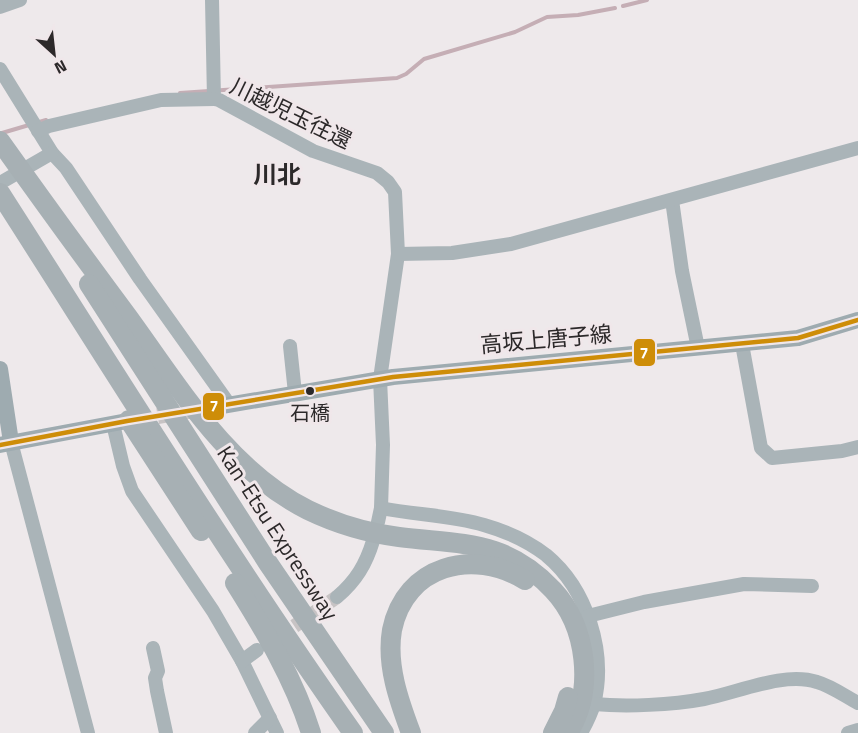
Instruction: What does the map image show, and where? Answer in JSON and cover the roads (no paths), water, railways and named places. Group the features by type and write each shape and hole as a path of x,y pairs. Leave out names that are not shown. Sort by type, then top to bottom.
{"highway":[{"name":"Kan-Etsu Expressway","path":"0,143 267,563 384,733"},
{"path":"28,185 196,411 246,466 268,484 308,510 353,528 400,537 463,543 486,547 505,554 539,576 554,591 567,608 581,644 583,686 579,707 568,733"},
{"path":"1,191 70,305 245,576 353,733"},
{"path":"70,305 90,349 138,435 273,643 311,733"},
{"path":"411,733 394,679 391,653 396,614 404,599 432,574 450,567 488,564 507,570 525,580 539,592 563,628 569,647 570,679 564,711 553,733"}],"main road":[{"name":"高坂上唐子線","path":"210,408 380,379 437,372 798,338 858,320"},
{"path":"0,369 5,444 120,423"}],"street":[{"path":"0,7 20,0"},
{"name":"川越児玉往還","path":"212,0 214,93 219,100 313,151 383,177 392,186 397,202 398,254 380,379 383,445 381,508 378,522"},
{"path":"0,69 52,153 66,168 140,279 229,404"},
{"path":"35,125 49,126 161,100 214,93"},
{"path":"398,254 452,253 511,244 858,148"},
{"path":"1,191 52,153"},
{"path":"672,200 682,271 698,348"},
{"path":"742,344 761,448 772,458 843,452 858,447"},
{"path":"290,346 295,393"},
{"path":"120,423 123,466 132,491 213,611 242,661 277,733"},
{"path":"5,444 88,733"},
{"path":"381,508 485,525 525,542 546,555 566,576 588,616 597,649 598,671 594,704 581,733"},
{"path":"337,597 359,574 373,541"},
{"path":"588,616 644,602 744,584 812,586"},
{"path":"153,648 158,671 155,678 166,733"},
{"path":"242,661 257,650"},
{"path":"594,704 613,706 704,699 767,682 798,679 816,681 858,703"},
{"path":"255,733 270,718"},
{"path":"848,733 858,730"}],"waterway":[{"path":"623,6 647,0"},
{"path":"180,93 397,78 406,74 424,59 515,32 547,17 578,15 615,8"},
{"path":"2,133 46,120"}],"tunnel":[{"path":"134,420 206,408"},
{"path":"277,638 337,597"}],"place":[{"name":"石橋","path":"310,391"}],"district":[{"name":"川北","path":"277,175"}]}
